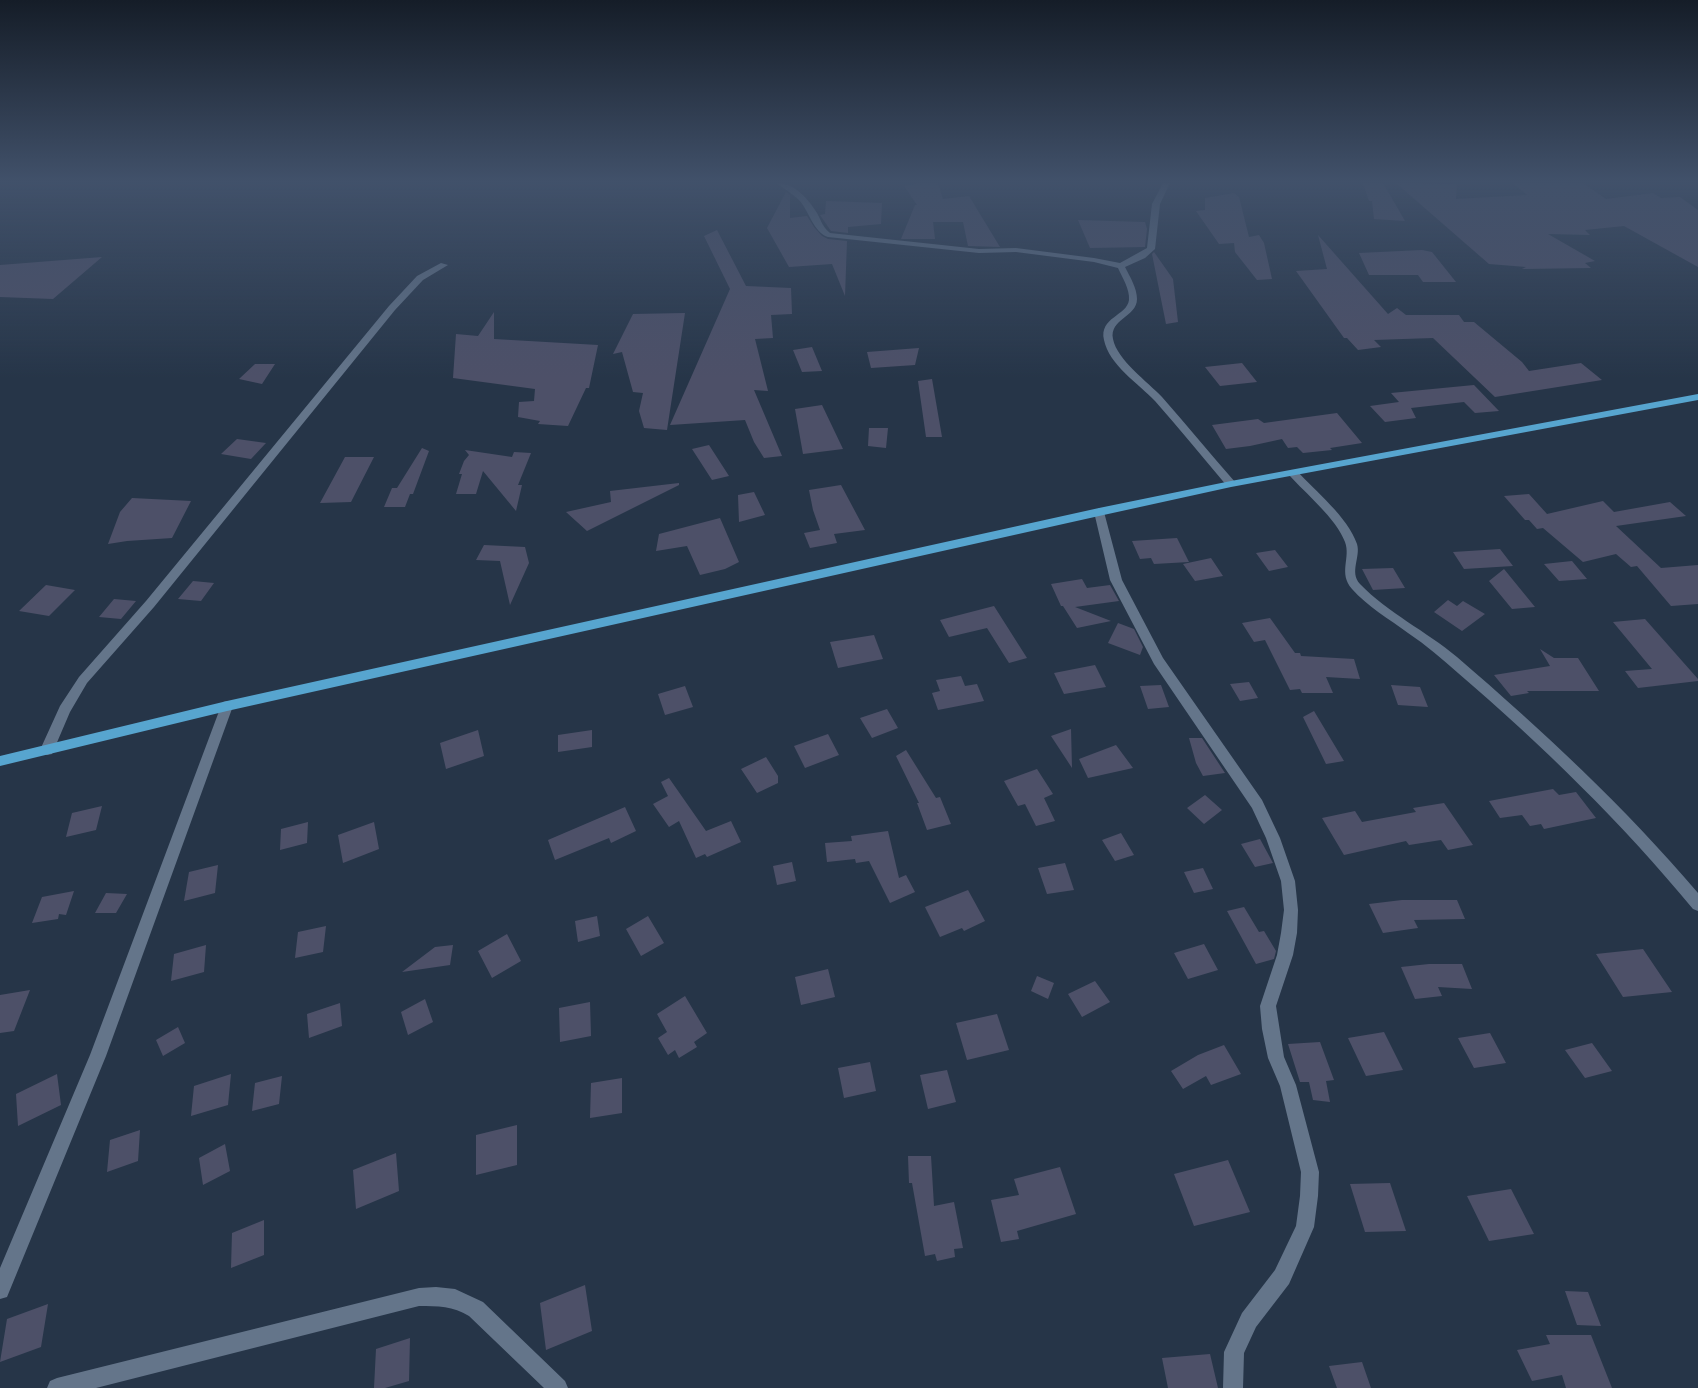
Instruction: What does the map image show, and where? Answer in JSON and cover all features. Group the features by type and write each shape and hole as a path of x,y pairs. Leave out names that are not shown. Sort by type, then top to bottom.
{"main road":[{"path":"0,761 227,706 1099,512 1231,484 1698,397"}],"street":[{"path":"943,248 967,250 1016,250 1094,260 1121,266 1142,256 1150,248"},
{"path":"47,750 64,710 83,680 150,604 392,308 420,278 444,265"},
{"path":"1121,266 1134,299 1131,306 1114,320 1108,329 1108,340 1120,360 1148,388 1231,484"},
{"path":"1293,473 1341,526 1351,544 1348,574 1354,584 1400,623 1447,656 1544,743 1595,792 1676,876 1698,904"},
{"path":"1099,512 1116,580 1158,661 1257,804 1273,838 1288,881 1291,910 1289,933 1285,955 1268,1006 1270,1029 1276,1058 1288,1085 1310,1172 1309,1196 1305,1227 1282,1277 1249,1320 1234,1352 1233,1388"},
{"path":"0,1290 98,1056 227,706"},
{"path":"57,1388 419,1297 440,1296 460,1299 476,1309 558,1388"}],"building":[{"path":"710,248 726,248 746,286 791,288 792,314 771,315 773,338 755,339 768,391 754,390 782,456 764,458 754,442 745,420 670,425 730,289"},
{"path":"778,248 847,248 845,296 832,264 789,267"},
{"path":"1235,248 1265,248 1272,279 1257,280 1235,252"},
{"path":"1321,248 1329,248 1388,314 1397,308 1406,315 1459,315 1464,322 1474,322 1522,362 1529,371 1581,363 1602,380 1495,397 1433,338 1374,340 1381,347 1358,350 1347,338 1344,338 1296,271 1327,269"},
{"path":"1470,248 1572,248 1595,261 1585,263 1591,268 1522,269 1526,267 1489,264"},
{"path":"1663,248 1698,248 1698,267"},
{"path":"1422,250 1432,252 1456,282 1423,282 1418,275 1369,275 1359,253"},
{"path":"1154,252 1173,279 1178,322 1166,324 1152,254"},
{"path":"102,257 53,299 0,297 0,265"},
{"path":"494,312 494,339 598,345 589,388 586,388 568,426 538,424 540,421 518,417 519,402 534,401 535,389 453,378 456,334 478,336"},
{"path":"685,313 667,430 644,428 639,411 643,393 633,392 622,352 613,354 633,314"},
{"path":"812,347 822,371 802,372 793,350"},
{"path":"919,348 915,365 871,368 867,352"},
{"path":"1242,363 1257,382 1220,386 1205,367"},
{"path":"255,364 275,364 262,384 239,379"},
{"path":"932,379 942,437 926,437 918,381"},
{"path":"1474,385 1499,411 1475,413 1464,402 1411,408 1416,418 1385,422 1370,406 1399,402 1391,393"},
{"path":"822,405 843,449 803,454 795,409"},
{"path":"1337,413 1362,443 1330,448 1332,450 1303,453 1297,447 1288,448 1282,439 1226,449 1212,425 1258,419 1264,423"},
{"path":"869,428 888,428 886,448 868,446"},
{"path":"237,439 266,443 251,459 221,454"},
{"path":"709,445 729,476 712,480 692,449"},
{"path":"422,448 429,451 413,494 410,494 405,507 384,507 392,488 397,488"},
{"path":"465,450 512,457 514,452 531,453 518,485 522,485 516,511 483,471 476,494 456,494 462,474 459,474 464,461 469,455"},
{"path":"345,457 374,457 351,502 320,503"},
{"path":"679,483 679,485 587,531 566,512 611,502 610,491"},
{"path":"841,485 865,530 834,534 837,543 810,548 804,533 820,530 809,490"},
{"path":"754,492 765,515 739,522 738,495"},
{"path":"1529,494 1547,514 1603,501 1614,512 1670,502 1686,516 1616,526 1661,568 1698,565 1698,604 1671,606 1637,566 1631,567 1616,554 1583,562 1543,528 1537,529 1529,520 1525,520 1504,496"},
{"path":"132,498 191,501 172,538 108,544 120,512"},
{"path":"720,518 739,562 725,569 700,575 687,546 656,551 659,534"},
{"path":"1177,538 1189,562 1154,564 1151,558 1140,559 1132,541"},
{"path":"484,545 525,547 529,563 510,605 500,561 476,560"},
{"path":"1500,549 1513,566 1464,569 1453,552"},
{"path":"1275,550 1288,567 1269,571 1256,553"},
{"path":"1211,558 1223,576 1195,581 1183,564"},
{"path":"1572,561 1587,579 1559,581 1544,564"},
{"path":"1393,568 1405,588 1373,590 1362,569"},
{"path":"1504,569 1535,607 1512,609 1489,581"},
{"path":"1082,579 1087,588 1110,585 1119,601 1075,607 1111,621 1077,628 1063,606 1061,606 1051,584"},
{"path":"193,581 214,583 201,601 178,599"},
{"path":"46,585 75,590 49,616 19,611"},
{"path":"114,599 136,601 121,619 99,617"},
{"path":"1448,600 1457,606 1463,601 1485,614 1462,631 1434,612"},
{"path":"994,606 1027,658 1009,663 987,628 949,637 940,620"},
{"path":"1270,618 1295,653 1300,653 1301,656 1354,659 1360,679 1326,677 1333,693 1302,693 1300,689 1290,690 1265,640 1254,642 1242,623"},
{"path":"1645,619 1698,681 1638,688 1625,671 1652,669 1613,622"},
{"path":"1118,623 1134,629 1143,647 1140,655 1108,643"},
{"path":"874,635 883,659 838,668 830,642"},
{"path":"1540,649 1554,658 1578,658 1599,691 1527,691 1529,693 1511,696 1494,675 1550,666"},
{"path":"1095,665 1106,687 1064,694 1054,673"},
{"path":"961,676 965,686 977,684 984,701 938,710 932,693 940,691 936,680"},
{"path":"1249,682 1258,698 1240,701 1230,684"},
{"path":"1161,685 1169,707 1148,709 1140,686"},
{"path":"1391,685 1420,687 1428,707 1398,705"},
{"path":"685,686 693,707 665,715 658,694"},
{"path":"887,709 898,728 872,738 860,718"},
{"path":"1314,711 1344,761 1326,764 1303,717"},
{"path":"1071,729 1072,768 1051,736"},
{"path":"478,730 484,756 446,769 440,743"},
{"path":"592,730 592,747 558,752 558,735"},
{"path":"828,734 839,755 805,768 794,746"},
{"path":"1189,738 1202,738 1225,773 1203,776 1196,763"},
{"path":"1116,745 1133,768 1088,778 1079,759"},
{"path":"906,750 936,798 940,797 951,824 927,830 917,803 919,803 896,756"},
{"path":"766,757 778,776 778,783 757,793 741,769"},
{"path":"1037,769 1053,794 1044,798 1055,821 1036,826 1025,804 1018,806 1004,781"},
{"path":"669,778 706,831 731,821 741,842 707,857 705,854 696,858 679,821 669,827 653,804 668,796 661,782"},
{"path":"1553,789 1559,795 1576,792 1596,818 1544,829 1541,824 1530,826 1522,815 1500,818 1489,801"},
{"path":"1205,795 1222,810 1204,824 1187,808"},
{"path":"1444,803 1473,845 1448,850 1441,840 1409,845 1406,841 1344,855 1322,818 1355,811 1362,822 1416,812 1413,808"},
{"path":"102,806 96,830 66,837 72,813"},
{"path":"625,807 636,831 611,843 609,838 555,860 548,840"},
{"path":"308,822 307,843 280,850 281,829"},
{"path":"374,822 379,849 343,863 338,835"},
{"path":"888,831 899,878 906,875 915,892 890,903 869,861 856,863 855,859 827,862 825,843 852,841 851,836"},
{"path":"1121,833 1134,855 1115,861 1102,840"},
{"path":"1260,839 1273,863 1255,867 1241,844"},
{"path":"792,862 796,881 777,885 773,866"},
{"path":"1065,863 1074,890 1047,894 1038,868"},
{"path":"218,865 215,893 184,901 189,872"},
{"path":"1203,868 1213,889 1194,893 1184,872"},
{"path":"968,890 985,921 964,931 962,928 940,937 925,907"},
{"path":"74,891 66,915 59,914 58,919 32,923 42,897"},
{"path":"106,893 127,894 116,913 95,913"},
{"path":"1402,900 1457,900 1465,919 1414,920 1418,928 1383,933 1369,904"},
{"path":"1244,907 1259,932 1264,931 1276,951 1274,959 1256,964 1227,911"},
{"path":"597,916 600,936 578,942 575,921"},
{"path":"648,916 664,943 641,956 626,929"},
{"path":"326,926 323,952 295,958 298,932"},
{"path":"507,934 521,961 492,978 478,951"},
{"path":"1204,944 1218,970 1188,979 1174,953"},
{"path":"206,945 204,972 171,981 174,954"},
{"path":"453,945 450,965 402,972 435,947"},
{"path":"1643,949 1672,992 1623,997 1596,954"},
{"path":"1429,964 1462,964 1472,989 1438,987 1442,996 1415,999 1401,967"},
{"path":"828,969 835,997 801,1005 795,977"},
{"path":"1037,976 1054,983 1048,999 1031,991"},
{"path":"1095,981 1110,1002 1082,1017 1068,994"},
{"path":"30,990 14,1031 0,1033 0,995"},
{"path":"685,996 707,1033 694,1042 697,1047 679,1058 675,1050 668,1055 658,1038 667,1032 657,1014"},
{"path":"425,999 433,1022 408,1035 401,1012"},
{"path":"590,1002 591,1036 560,1042 559,1008"},
{"path":"340,1003 342,1026 309,1038 307,1014"},
{"path":"997,1014 1009,1050 967,1060 956,1023"},
{"path":"178,1027 185,1043 163,1056 156,1040"},
{"path":"1384,1032 1403,1070 1366,1076 1348,1038"},
{"path":"1490,1033 1506,1063 1474,1068 1458,1038"},
{"path":"1320,1042 1334,1080 1326,1081 1330,1102 1313,1100 1309,1082 1300,1082 1288,1044"},
{"path":"1592,1043 1612,1071 1585,1078 1565,1050"},
{"path":"1224,1045 1241,1074 1211,1085 1206,1076 1183,1089 1171,1071 1198,1055"},
{"path":"870,1062 876,1091 844,1098 838,1068"},
{"path":"947,1070 956,1102 928,1109 920,1075"},
{"path":"57,1074 61,1105 18,1126 16,1094"},
{"path":"231,1074 228,1105 191,1116 194,1086"},
{"path":"282,1076 279,1104 252,1111 255,1083"},
{"path":"622,1078 622,1113 590,1118 591,1083"},
{"path":"517,1125 517,1165 476,1175 476,1135"},
{"path":"140,1130 138,1161 107,1172 110,1140"},
{"path":"225,1144 230,1171 203,1185 199,1158"},
{"path":"396,1153 399,1191 356,1209 353,1170"},
{"path":"908,1156 931,1156 934,1206 954,1202 963,1248 954,1249 955,1257 937,1261 935,1254 925,1256 912,1183 909,1183"},
{"path":"1228,1160 1250,1212 1194,1226 1174,1174"},
{"path":"1060,1167 1076,1214 1017,1231 1019,1239 1001,1242 991,1200 1019,1195 1014,1179"},
{"path":"1390,1183 1406,1231 1365,1232 1350,1184"},
{"path":"1511,1189 1534,1234 1489,1241 1467,1196"},
{"path":"264,1220 264,1255 231,1268 232,1233"},
{"path":"585,1285 592,1331 546,1350 540,1303"},
{"path":"1565,1291 1588,1292 1601,1326 1577,1325"},
{"path":"48,1304 41,1347 0,1362 7,1319"},
{"path":"1546,1335 1591,1335 1612,1388 1566,1388 1562,1375 1532,1381 1517,1350 1550,1344"},
{"path":"410,1338 409,1381 385,1388 374,1388 376,1349"},
{"path":"1210,1354 1218,1388 1168,1388 1162,1358"},
{"path":"1362,1362 1371,1388 1337,1388 1329,1366"}]}
